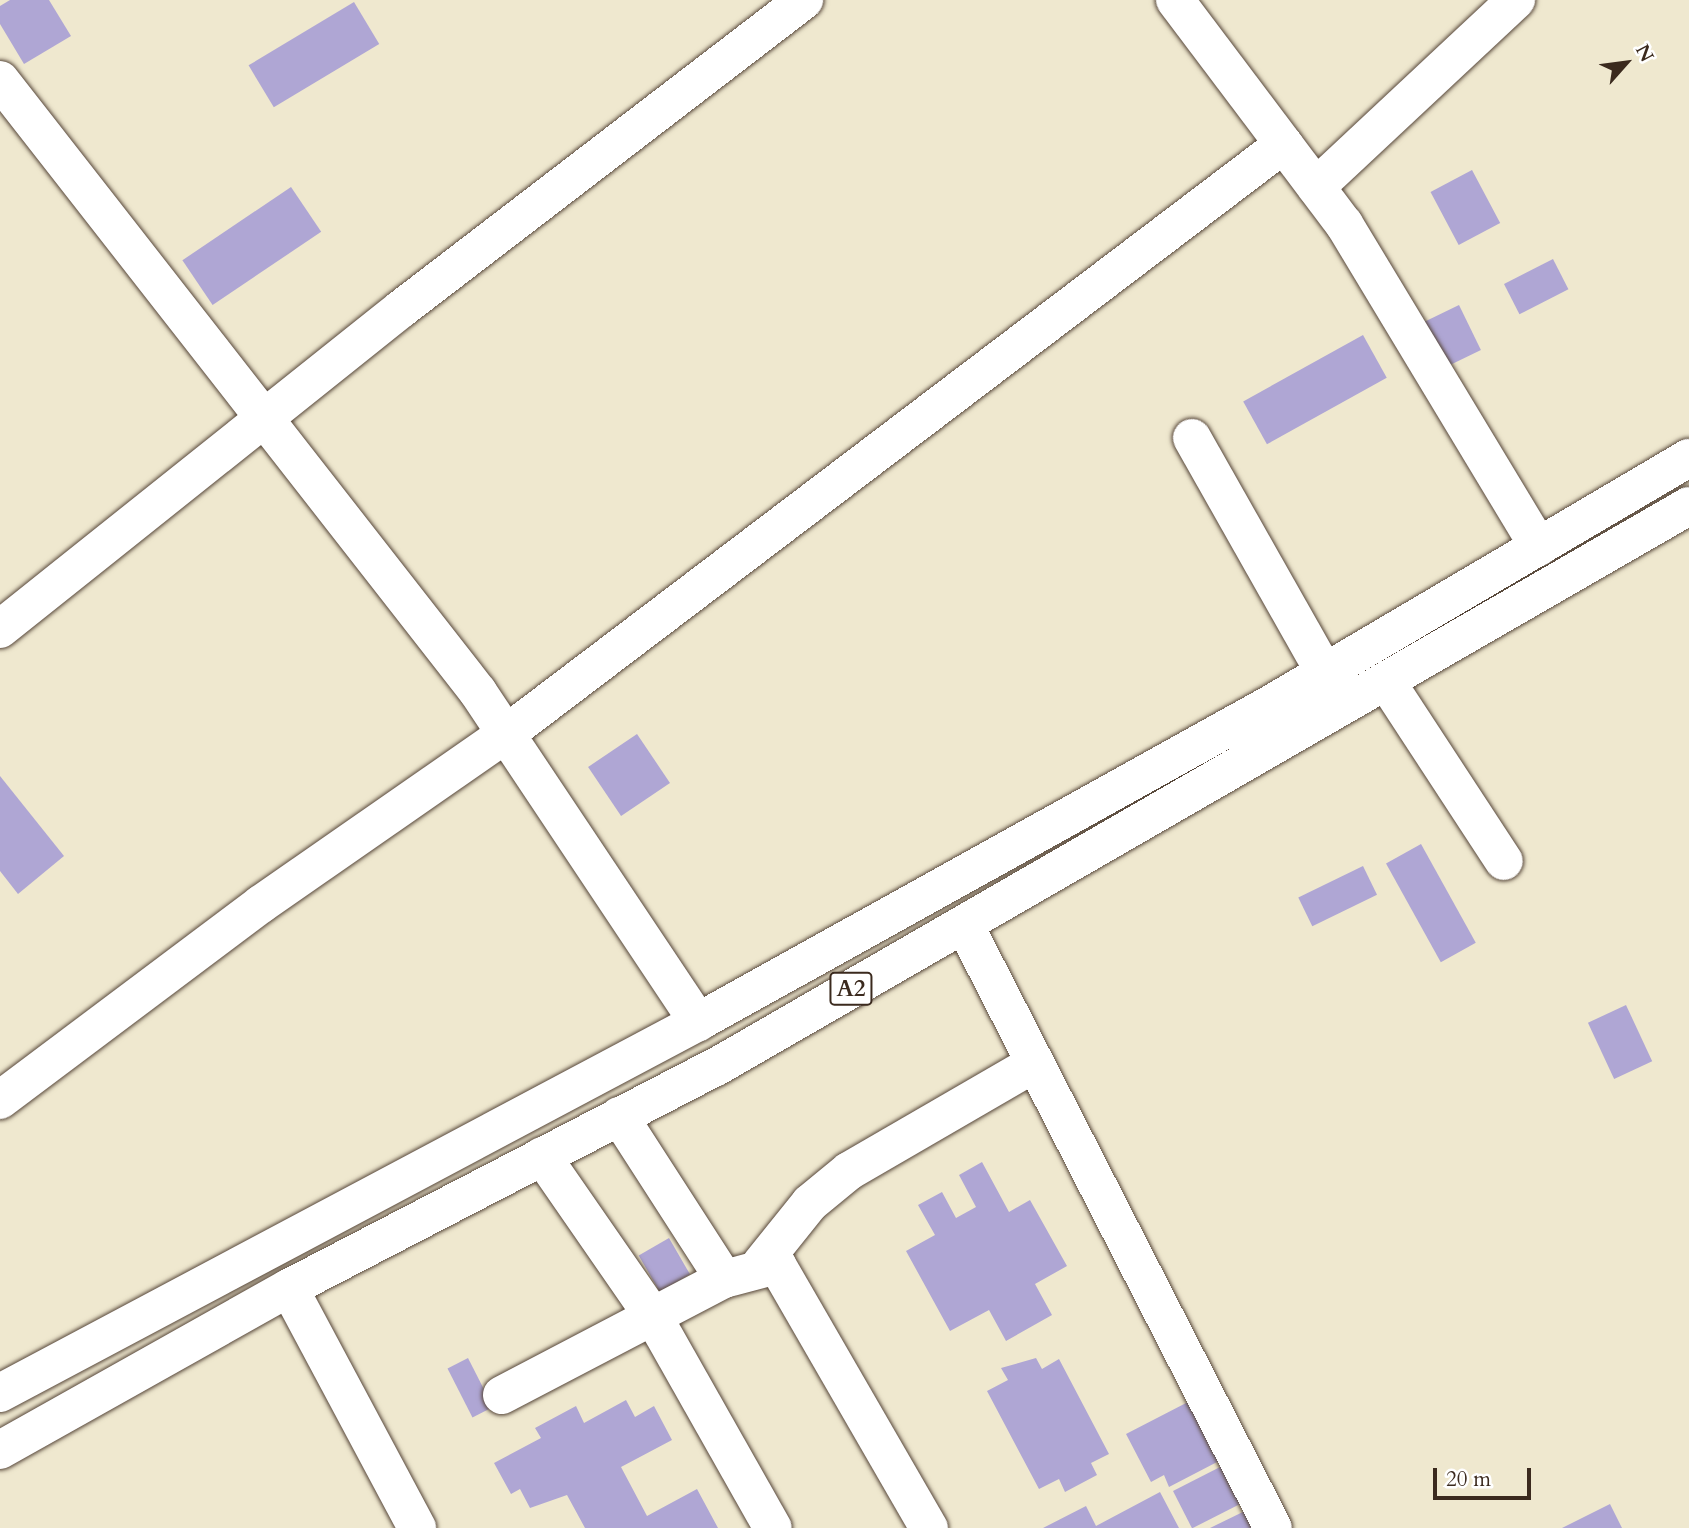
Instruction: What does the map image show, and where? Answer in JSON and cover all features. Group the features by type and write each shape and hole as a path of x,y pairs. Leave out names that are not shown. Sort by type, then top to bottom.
{"main road":[{"path":"0,629 267,414 804,0"},
{"path":"1175,0 1316,187 1539,547"},
{"path":"1316,187 1516,0"},
{"path":"0,80 267,414 506,734 698,1022"},
{"path":"0,1100 261,904 506,734 1284,144"},
{"path":"1192,438 1325,673"},
{"name":"A2","path":"0,1393 698,1022 1325,673 1689,458"},
{"name":"A2","path":"0,1450 289,1288 619,1116 964,924 1689,506"},
{"path":"1387,681 1504,861"},
{"path":"964,924 1272,1528"},
{"path":"761,1264 810,1203 849,1171 1035,1063"},
{"path":"619,1116 724,1279"},
{"path":"542,1156 654,1318 774,1528"},
{"path":"502,1395 654,1318 724,1279 761,1264 777,1265 790,1277 929,1528"},
{"path":"289,1288 417,1528"}],"building":[{"path":"10,0 49,0 71,36 24,64 0,24 0,6"},
{"path":"354,2 379,44 274,107 249,65"},
{"path":"1472,170 1500,223 1459,245 1431,192"},
{"path":"291,187 321,232 213,305 182,260"},
{"path":"1553,259 1568,289 1519,314 1504,284"},
{"path":"1459,305 1481,350 1446,367 1424,322"},
{"path":"1363,335 1387,378 1267,444 1243,401"},
{"path":"637,734 670,783 621,816 588,767"},
{"path":"0,776 64,856 18,894 0,871"},
{"path":"1421,844 1476,943 1441,962 1386,863"},
{"path":"1363,866 1377,895 1312,926 1298,898"},
{"path":"1626,1005 1652,1061 1614,1079 1588,1023"},
{"path":"982,1162 1009,1212 1030,1200 1067,1266 1035,1284 1052,1315 1006,1341 989,1310 950,1331 906,1251 935,1235 918,1205 942,1192 956,1218 976,1207 959,1175"},
{"path":"669,1238 690,1274 660,1292 639,1256"},
{"path":"468,1358 493,1407 472,1417 448,1368"},
{"path":"1036,1358 1042,1369 1059,1359 1109,1454 1091,1463 1097,1475 1065,1492 1059,1479 1039,1489 987,1391 1008,1380 1001,1368"},
{"path":"626,1400 635,1417 654,1406 672,1440 621,1467 647,1516 697,1489 718,1528 585,1528 567,1495 530,1508 520,1489 511,1494 494,1463 541,1438 535,1428 576,1406 584,1423"},
{"path":"1188,1402 1219,1461 1169,1487 1164,1475 1151,1482 1126,1434"},
{"path":"1222,1466 1241,1503 1192,1528 1173,1491"},
{"path":"1160,1492 1179,1528 1043,1528 1086,1506 1096,1526"},
{"path":"1610,1504 1622,1528 1562,1528"},
{"path":"1251,1508 1261,1528 1210,1528"}]}
